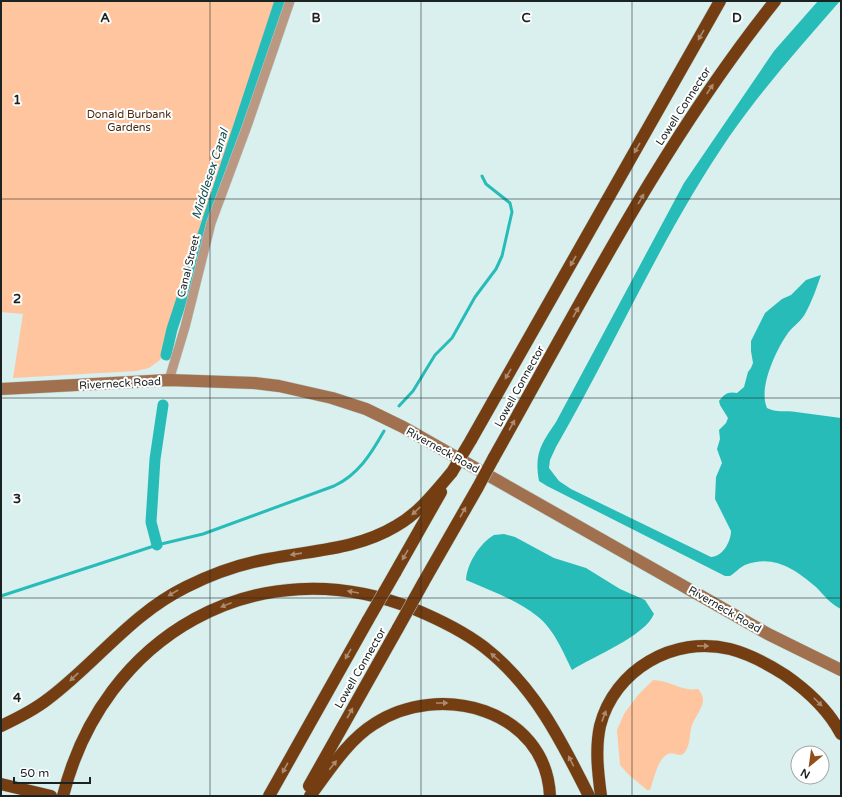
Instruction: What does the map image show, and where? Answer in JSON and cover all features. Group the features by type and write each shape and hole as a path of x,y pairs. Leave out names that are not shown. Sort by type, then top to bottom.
{"highway":[{"path":"1,726 25,714 48,699 122,632 156,604 171,594 199,580 241,565 270,558 344,547 377,536 397,526 414,514 452,472 720,1"},
{"name":"Lowell Connector","path":"304,796 493,459 670,150 722,72 775,1"},
{"name":"Lowell Connector","path":"269,796 452,472"},
{"path":"63,796 66,782 82,739 100,707 128,671 155,645 190,622 241,599 278,590 315,587 351,591 395,602 438,620 482,645 517,678 537,702 560,740 589,796"},
{"path":"601,796 598,768 598,741 604,715 609,704 622,684 638,668 659,656 680,648 705,646 730,649 767,665 791,679 811,696 827,712 841,734"},
{"path":"310,796 334,764 354,741 374,724 407,709 440,703 476,708 499,717 518,730 527,738 540,756 548,776 550,796"},
{"path":"1,784 51,796"}],"main road":[{"name":"Riverneck Road","path":"1,389 169,380 226,381 279,386 328,397 366,410 403,427 780,640 841,670"}],"street":[{"name":"Canal Street","path":"169,380 211,223 247,126 290,1"}],"green space":[{"name":"Donald Burbank Gardens","path":"1,1 284,1 228,168 176,331 160,360 149,368 136,371 13,378 23,314 1,312"},
{"path":"653,680 687,689 698,689 703,698 703,703 692,725 687,749 681,755 670,753 661,760 656,770 650,790 647,790 620,765 617,730 624,714 638,695"}],"water":[{"path":"818,1 840,1 755,102 729,137 705,174 660,251 556,447 550,460 549,468 559,481 571,489 711,557 722,552 728,544 731,531 715,499 716,477 722,463 717,449 720,439 719,430 726,423 728,418 719,401 726,394 731,392 737,393 744,387 748,372 753,363 751,341 765,313 782,299 791,295 806,280 821,275 804,315 788,333 778,349 767,380 765,400 767,408 774,410 841,418 841,609 830,602 816,587 800,574 774,562 755,562 743,566 730,576 725,576 547,486 539,481 537,463 540,450 546,437 556,422 684,183 774,51"},
{"path":"504,534 515,537 554,558 586,568 620,589 645,600 654,614 649,622 630,638 572,670 553,634 543,621 529,610 512,600 466,580 471,561 483,544 494,535"}],"waterway":[{"name":"Middlesex Canal","path":"166,355 172,329 280,1"},
{"path":"399,406 413,391 435,355 452,338 475,297 496,269 502,256 512,212 510,203 486,184 482,176"},
{"name":"Middlesex Canal","path":"157,545 151,522 155,459 163,405"},
{"path":"1,596 157,545 203,534 334,486 357,470 369,456 384,431"}]}
